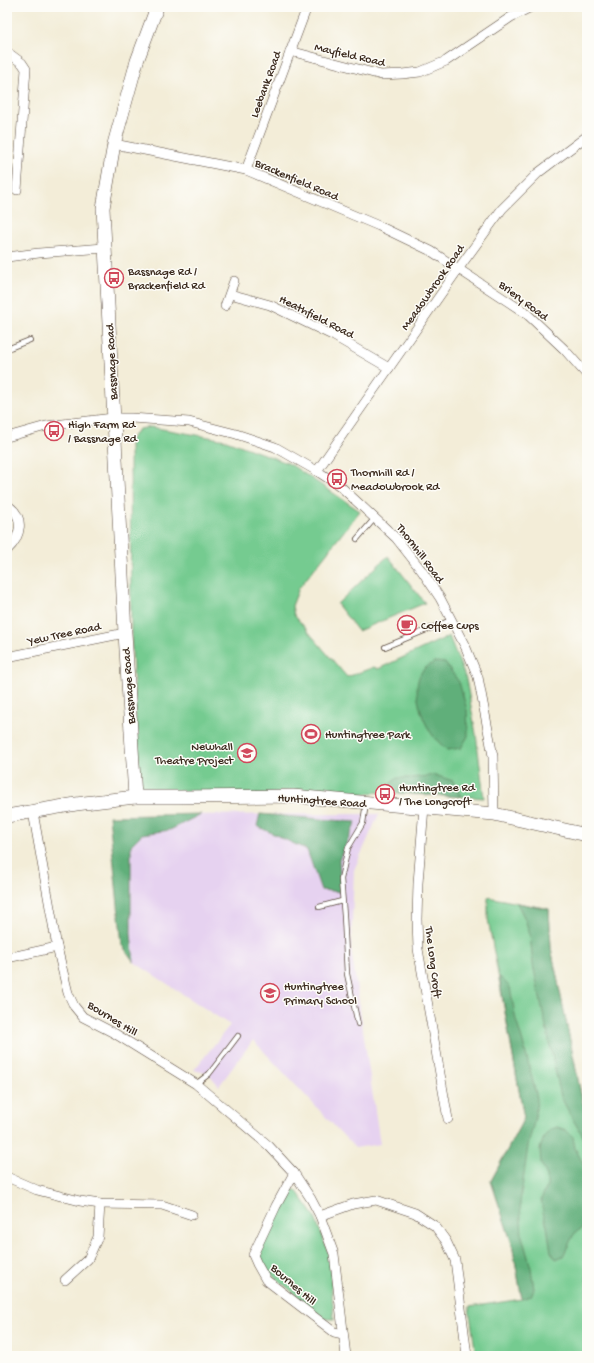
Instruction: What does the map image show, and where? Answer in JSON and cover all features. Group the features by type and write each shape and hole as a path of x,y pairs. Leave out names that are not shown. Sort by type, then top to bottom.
{"street":[{"name":"Bassnage Road","path":"135,797 103,208 114,144 137,62 157,7"},
{"name":"Leebank Road","path":"246,170 307,7"},
{"name":"Mayfield Road","path":"290,51 381,75 420,72 446,61 511,17 531,7"},
{"path":"7,52 22,63 26,69 17,190"},
{"name":"Meadowbrook Road","path":"317,471 502,209 538,173 587,136"},
{"name":"Brackenfield Road","path":"114,144 246,170 379,226 431,251 459,268"},
{"path":"7,257 46,252 104,248"},
{"name":"Briery Road","path":"459,268 527,314 587,375"},
{"path":"225,306 234,281"},
{"name":"Heathfield Road","path":"230,294 270,305 334,336 389,368"},
{"name":"Thornhill Road","path":"7,438 46,426 114,418 189,422 236,434 275,447 340,486 396,538 422,571 440,598 466,648 478,677 493,756 494,814"},
{"path":"7,505 19,518 20,528 18,536 7,550"},
{"name":"Yew Tree Road","path":"7,657 125,633"},
{"name":"Huntingtree Road","path":"7,816 76,804 135,797 179,798 293,796 494,814 587,835"},
{"name":"The Long Croft","path":"424,807 418,883 418,949 448,1119"},
{"name":"Bournes Hill","path":"33,812 57,947 68,993 74,1006 83,1017 114,1033 196,1084 269,1146 294,1173 320,1216 334,1254 346,1356"},
{"path":"7,958 57,947"},
{"name":"Bournes Hill","path":"294,1173 269,1220 254,1255 255,1260 266,1280 334,1332 344,1334"},
{"path":"7,1177 37,1190 80,1201 100,1204 162,1205 192,1215"},
{"path":"320,1216 353,1204 376,1200 415,1213 435,1226 446,1241 455,1260 467,1356"},
{"path":"65,1280 88,1259 98,1237 100,1204"}],"lane":[{"path":"7,349 30,340"},
{"path":"357,539 375,518"},
{"path":"385,646 451,620"},
{"path":"358,1024 347,974 341,879 348,848 363,823 366,803"},
{"path":"319,907 342,901"},
{"path":"196,1084 209,1074 238,1036"}],"shaded area":[{"name":"Huntingtree Primary School","path":"379,814 354,870 351,949 380,1144 355,1148 253,1040 219,1086 209,1074 194,1070 230,1025 134,962 125,946 119,815"}],"green space":[{"path":"151,427 226,440 290,464 360,511 299,588 292,606 294,615 347,677 374,667 378,669 449,636 466,679 476,734 484,798 381,792 345,796 140,794 131,634 130,440 139,429"},
{"path":"388,556 425,603 358,631 337,604"},
{"path":"435,662 445,663 459,682 467,710 468,736 461,748 447,750 429,730 421,713 417,692 420,675 425,668"},
{"path":"435,775 453,781 461,797 381,792 397,778"},
{"path":"201,814 170,830 142,834 131,845 131,934 134,962 122,945 109,816"},
{"path":"260,814 356,822 339,860 341,892 321,890 307,850 257,826"},
{"path":"488,897 549,909 551,948 583,1104 587,1111 587,1356 476,1356 469,1307 522,1299 512,1244 491,1181 524,1118 488,919"},
{"path":"517,903 549,909 551,948 583,1104 587,1111 587,1143 561,1097 533,965 530,935 525,919"},
{"path":"499,976 510,987 516,1020 537,1098 535,1118 528,1146 520,1203 522,1236 531,1268 534,1289 531,1296 522,1299 512,1244 491,1181 524,1118"},
{"path":"557,1127 566,1130 573,1137 575,1148 587,1171 587,1224 574,1234 563,1256 556,1259 551,1252 541,1199 547,1187 547,1176 541,1164 540,1149 544,1137 550,1130"},
{"path":"291,1190 296,1190 314,1215 329,1254 334,1319 324,1319 262,1266 259,1252 285,1193"}],"place":[{"name":"Bassnage Rd / Brackenfield Rd","path":"114,278"},
{"name":"High Farm Rd / Bassnage Rd","path":"54,431"},
{"name":"Thornhill Rd / Meadowbrook Rd","path":"337,479"},
{"name":"Coffee Cups","path":"407,625"},
{"name":"Huntingtree Park","path":"311,734"},
{"name":"Newhall Theatre Project","path":"247,753"},
{"name":"Huntingtree Rd / The Longcroft","path":"385,794"},
{"name":"Huntingtree Primary School","path":"270,993"}]}
